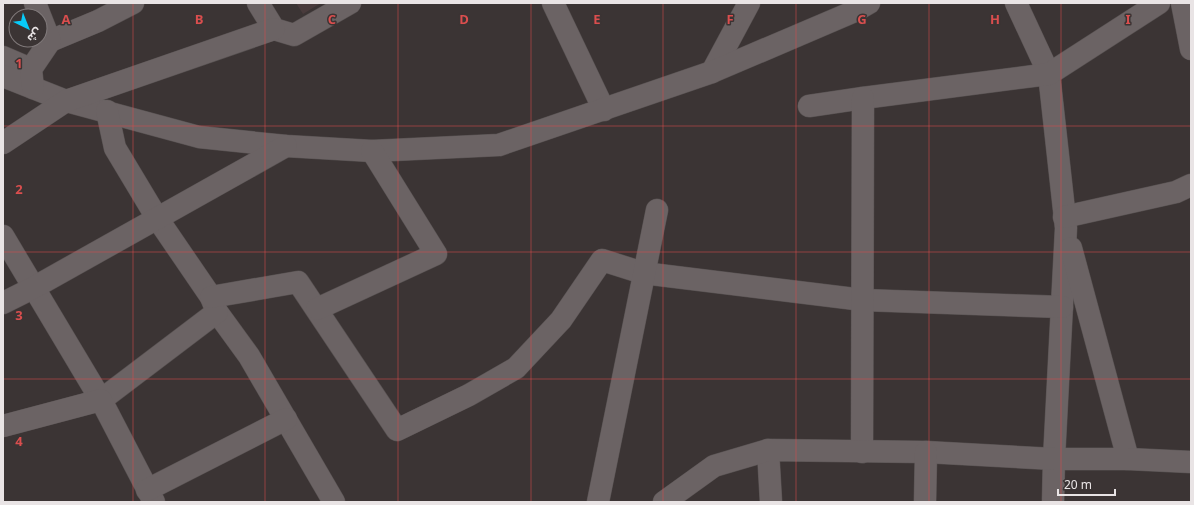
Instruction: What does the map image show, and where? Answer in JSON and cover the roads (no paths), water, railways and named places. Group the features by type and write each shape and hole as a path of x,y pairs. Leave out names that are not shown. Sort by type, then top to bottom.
{"street":[{"path":"35,3 50,41"},
{"path":"32,78 50,41 98,21 133,3"},
{"path":"258,3 274,30"},
{"path":"3,143 66,101 274,30 294,36 350,3"},
{"path":"553,3 604,110"},
{"path":"712,72 749,3"},
{"path":"3,57 66,101 199,137 286,146 372,152 499,145 712,72 855,11 868,3"},
{"path":"1016,3 1049,74 1065,222 1053,502"},
{"path":"809,106 1049,74 1159,3"},
{"path":"1182,3 1191,49"},
{"path":"3,76 32,78"},
{"path":"862,98 862,452"},
{"path":"107,111 115,148 157,218 249,356 334,502"},
{"path":"3,303 33,288 286,146"},
{"path":"317,310 436,254 372,152"},
{"path":"1065,222 1176,192 1191,186"},
{"path":"598,502 656,210"},
{"path":"1065,222 1128,459"},
{"path":"3,236 101,400 151,496 286,418"},
{"path":"3,426 101,400 214,304 298,282 396,430 516,368 561,320 602,260 643,273 863,300 1062,307"},
{"path":"664,502 714,466 768,450 926,452 1054,459 1128,459 1191,462"},
{"path":"768,450 771,502"},
{"path":"924,502 926,452"}]}
